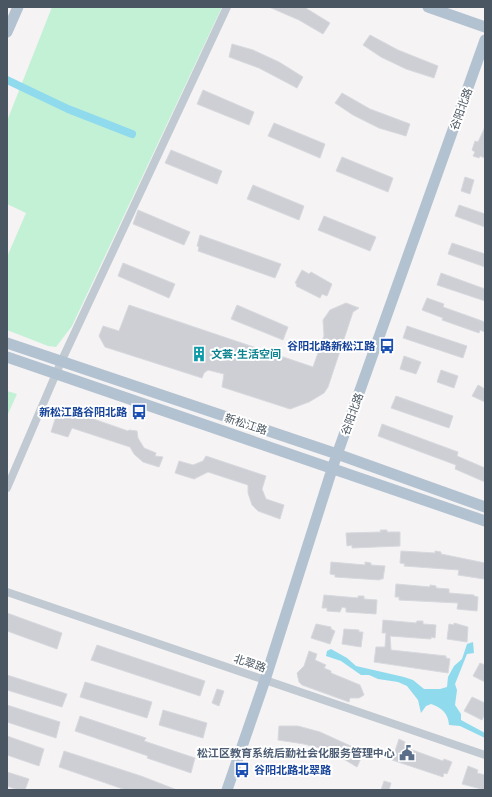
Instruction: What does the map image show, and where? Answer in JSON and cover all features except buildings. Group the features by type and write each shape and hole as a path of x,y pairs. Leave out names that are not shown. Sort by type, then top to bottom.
{"main road":[{"path":"7,32 18,7"},
{"path":"428,7 485,27"},
{"name":"谷阳北路","path":"227,790 265,680 337,454 485,40"},
{"name":"新松江路","path":"7,343 337,454 485,507"},
{"name":"新松江路","path":"7,357 485,521"}],"street":[{"path":"7,488 61,362 227,7"},
{"name":"北翠路","path":"7,592 485,756"}],"green space":[{"path":"52,7 222,7 72,326 56,347 48,346 7,330 7,257 26,213 7,204 7,121"},
{"path":"7,391 17,394 7,416"}],"water":[{"path":"473,642 474,653 467,654 455,684 457,690 455,705 461,714 461,720 485,733 485,738 460,726 449,725 446,714 438,707 431,704 426,706 421,713 418,700 407,686 398,682 378,679 369,675 361,675 341,661 326,656 327,651 331,649 347,658 356,666 413,680 424,689 440,689 447,687 448,677 454,666 462,659 467,644"}],"waterway":[{"path":"7,80 68,109 132,134"}],"place":[{"name":"谷阳北路新松江路","path":"387,346"},
{"name":"文荟·生活空间","path":"199,354"},
{"name":"新松江路谷阳北路","path":"139,412"},
{"name":"松江区教育系统后勤社会化服务管理中心","path":"407,753"},
{"name":"谷阳北路北翠路","path":"242,770"}]}
